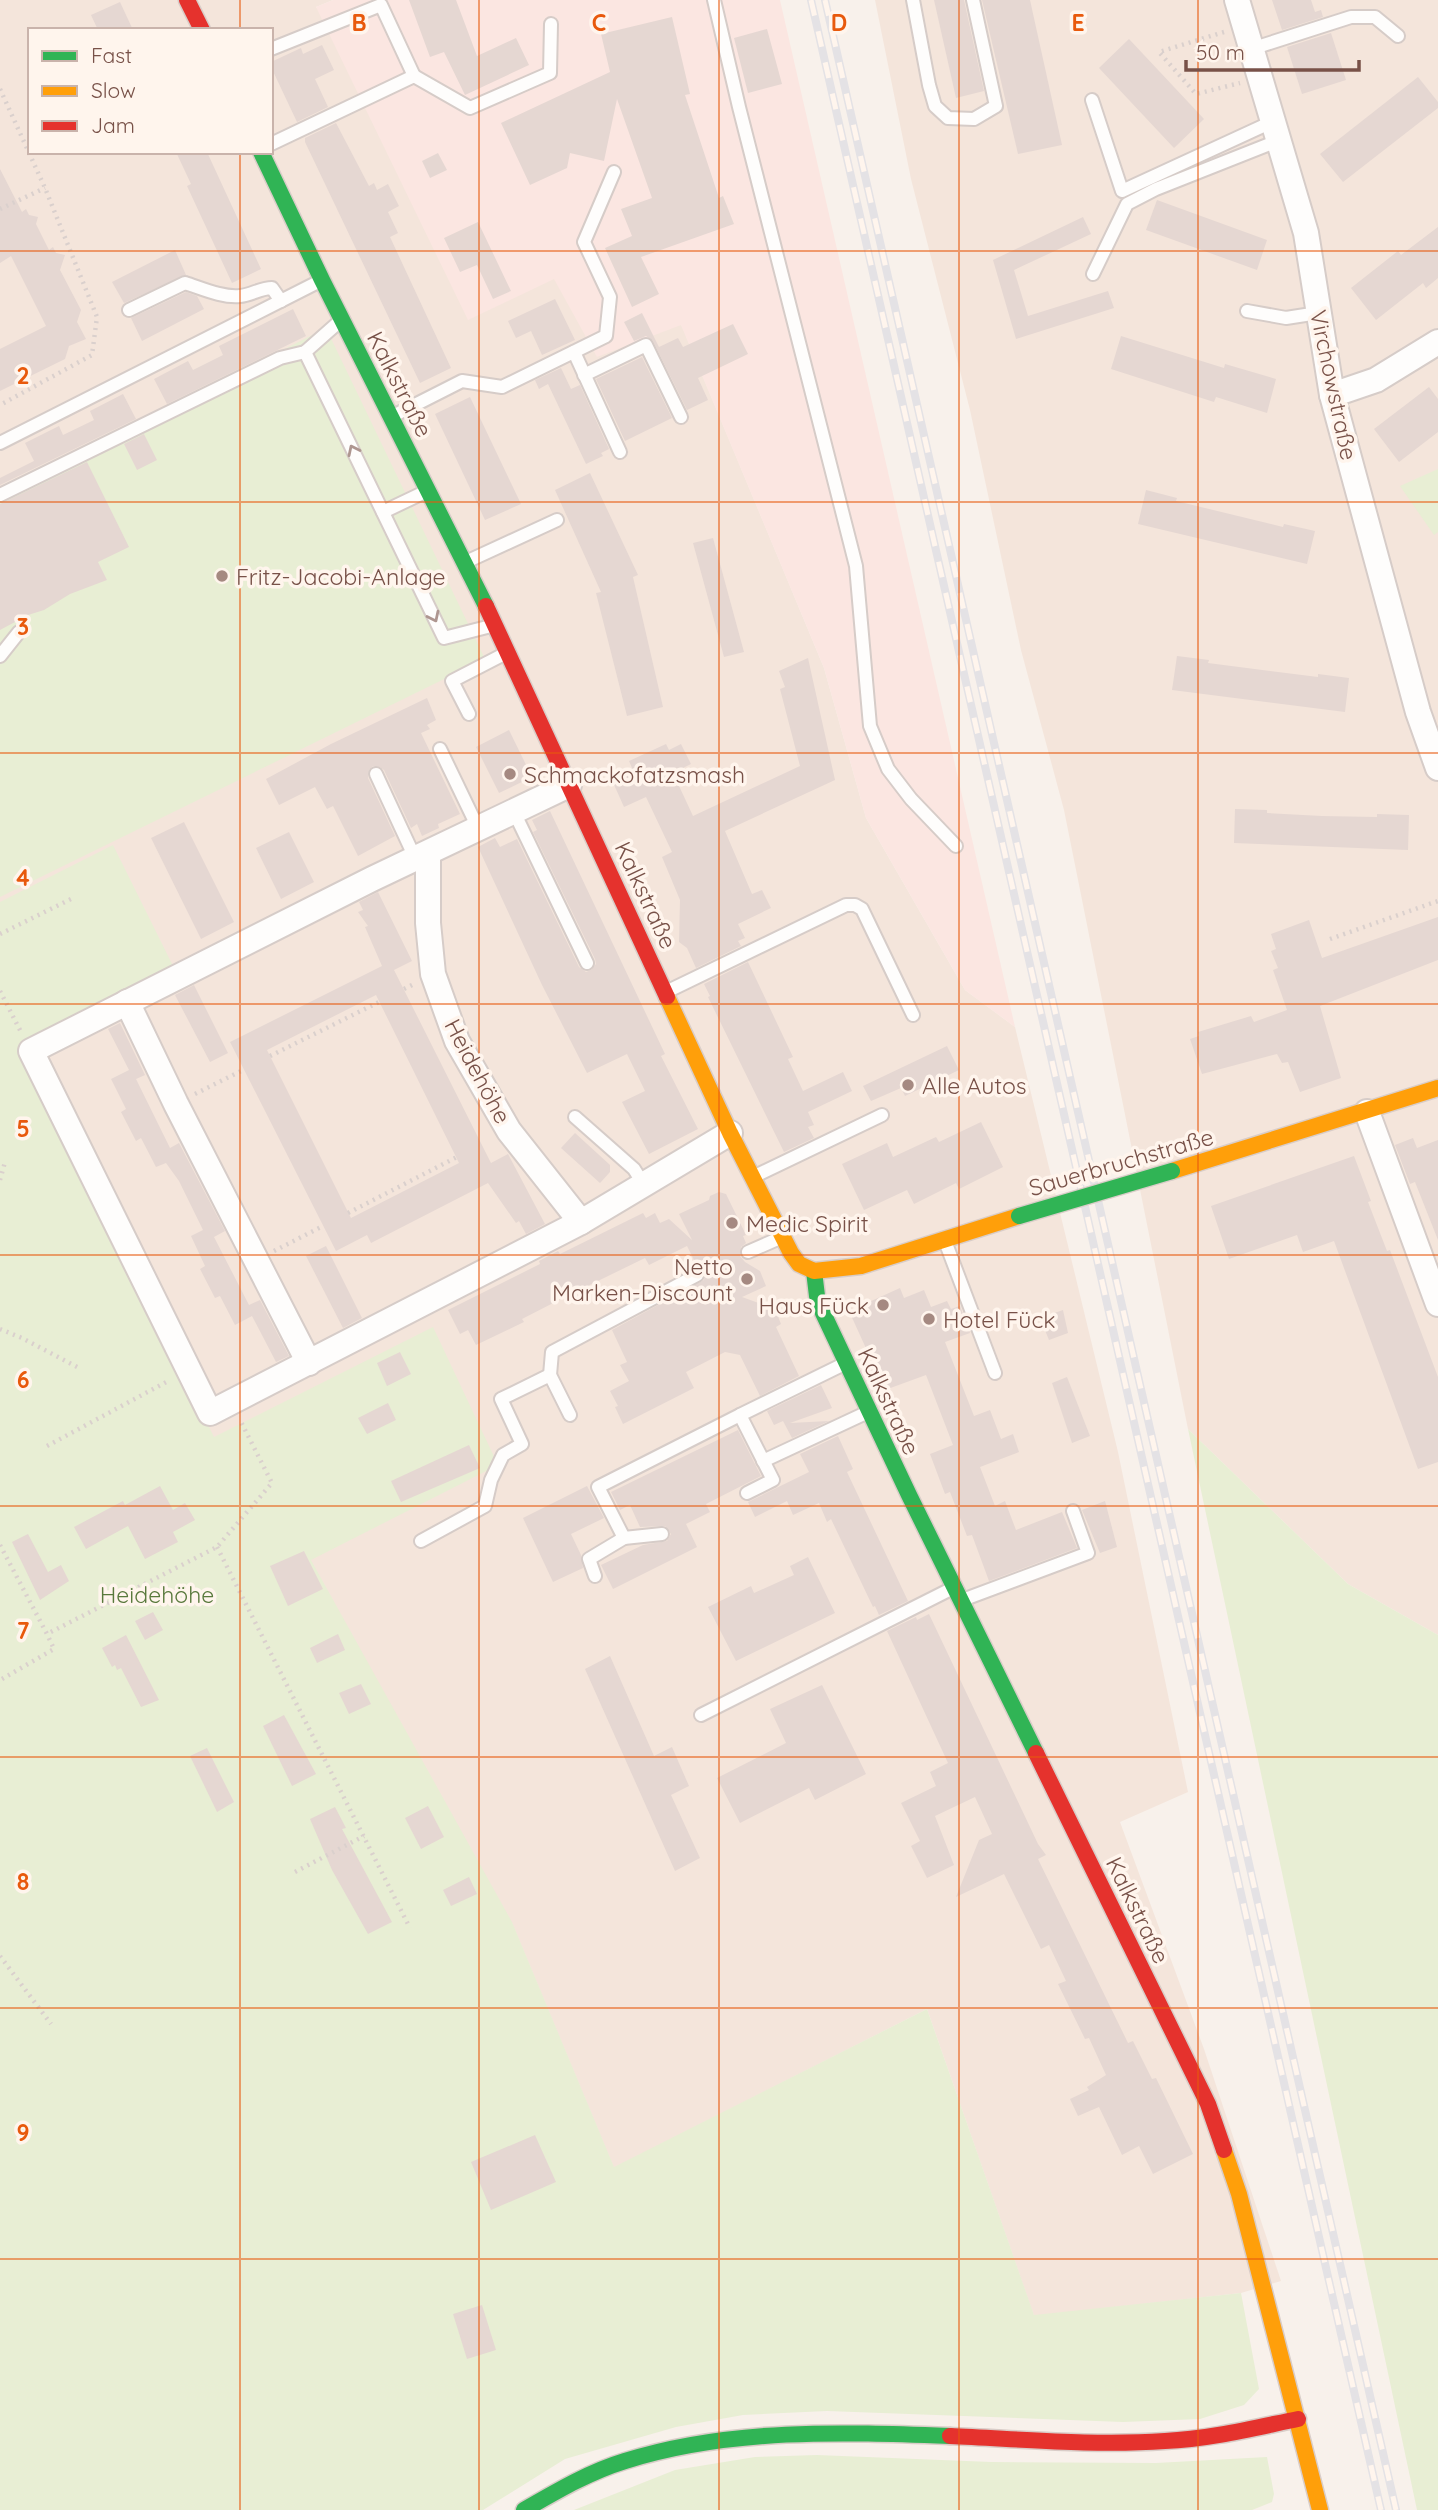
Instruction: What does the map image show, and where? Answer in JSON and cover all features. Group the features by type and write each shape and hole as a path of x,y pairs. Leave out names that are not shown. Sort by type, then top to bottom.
{"street":[{"path":"187,0 201,28"},
{"name":"Virchowstraße","path":"1237,0 1306,233 1332,394 1428,709 1438,768"},
{"name":"Kalkstraße","path":"262,154 322,280 496,625 730,1133 799,1264 814,1271 823,1313 1208,2104 1239,2194 1320,2510"},
{"path":"1332,394 1376,380 1438,342"},
{"path":"569,785 372,879 31,1051 210,1413 581,1223 730,1133"},
{"name":"Heidehöhe","path":"422,857 433,974 457,1041 509,1131 581,1223"},
{"path":"127,1002 176,1104 309,1363"},
{"name":"Sauerbruchstraße","path":"814,1271 861,1266 1367,1112 1438,1087"},
{"path":"1367,1112 1438,1304"},
{"path":"524,2510 537,2500 579,2479 633,2459 723,2439 805,2432 1149,2442 1224,2434 1298,2419"}],"lane":[{"path":"714,0 856,566 870,726 888,769 911,799 956,846"},
{"path":"913,0 929,85 936,106 948,118 975,119 996,106 973,0"},
{"path":"273,48 381,5 414,76 470,108 550,73 551,24"},
{"path":"1251,49 1350,17 1375,17 1398,36"},
{"path":"273,143 414,76"},
{"path":"1092,100 1122,191 1277,130"},
{"path":"1093,274 1128,204 1277,130"},
{"path":"391,417 461,381 502,387 606,336 610,297 584,242 614,172"},
{"path":"0,443 322,280"},
{"path":"129,310 185,284 233,297 244,296 260,288 272,288 281,301"},
{"path":"1247,310 1286,318 1318,313"},
{"path":"0,495 280,358 305,352 342,319"},
{"path":"584,375 646,345 681,417"},
{"path":"305,352 444,638 496,625"},
{"path":"574,352 620,452"},
{"path":"383,512 428,490"},
{"path":"465,563 557,520"},
{"path":"0,656 19,632"},
{"path":"469,714 452,681 508,652"},
{"path":"440,749 479,830"},
{"path":"376,774 422,857"},
{"path":"514,812 587,963"},
{"path":"666,993 846,905 855,905 862,909 913,1015"},
{"path":"753,1177 882,1115"},
{"path":"575,1117 634,1169 644,1185"},
{"path":"748,1252 783,1237"},
{"path":"945,1240 995,1373"},
{"path":"570,1415 550,1375 551,1352 697,1275"},
{"path":"624,1538 598,1487 847,1363"},
{"path":"421,1541 485,1506 491,1480 503,1455 522,1444 501,1399 550,1375"},
{"path":"763,1461 870,1412"},
{"path":"740,1415 773,1480 747,1493"},
{"path":"701,1715 958,1594 1088,1553 1073,1511"},
{"path":"596,1576 589,1559 624,1538 662,1534"}],"path":[{"path":"1244,25 1159,52 1196,94 1260,78"},
{"path":"0,89 28,151"},
{"path":"0,405 92,355 97,317 30,154"},
{"path":"0,209 45,188"},
{"path":"0,933 71,899"},
{"path":"1330,939 1438,901"},
{"path":"0,991 31,1051"},
{"path":"270,1056 379,1002"},
{"path":"176,1104 245,1069"},
{"path":"348,1213 457,1157"},
{"path":"0,1180 5,1162"},
{"path":"257,1259 323,1226"},
{"path":"0,1329 81,1370"},
{"path":"47,1446 189,1370"},
{"path":"47,1634 217,1547 272,1483 231,1402"},
{"path":"0,1545 54,1649 2,1679"},
{"path":"217,1547 410,1928"},
{"path":"295,1872 364,1836"},
{"path":"0,1956 51,2024"}],"shaded area":[{"path":"0,0 333,0 316,7 555,279 681,324 824,668 866,818 965,990 1015,1027 1118,1452 1188,1792 1120,1822 1204,2049 1281,2281 1241,2293 1034,2316 927,2009 614,2168 512,1923 0,1678"},
{"path":"333,0 780,0 1015,1027 965,990 866,818 824,668 681,325 597,357 554,279 468,320 316,7"},
{"path":"875,0 1438,0 1438,1635 1348,1584 1188,1429 1064,810 1021,650 970,410 911,179"}],"green space":[{"name":"Fritz-Jacobi-Anlage","path":"326,328 485,659 0,897 0,493"},
{"path":"1438,469 1438,532 1434,535 1400,486"},
{"path":"113,845 174,968 20,1048 214,1437 433,1327 498,1465 311,1560 512,1922 614,2167 927,2009 1034,2315 1241,2293 1259,2389 1244,2405 1200,2419 1123,2422 827,2411 743,2415 676,2427 565,2459 483,2510 0,2510 0,902"},
{"path":"1188,1429 1348,1584 1438,1635 1438,2510 1417,2510"},
{"path":"817,2455 991,2462 1156,2463 1267,2457 1274,2494 1272,2502 1252,2510 574,2510 675,2470 755,2457"}],"building":[{"path":"409,0 456,0 477,56 516,38 529,65 465,95 444,52 430,57"},
{"path":"934,0 964,0 984,91 956,98"},
{"path":"982,0 1030,0 1062,145 1018,154"},
{"path":"1272,0 1311,0 1315,12 1321,10 1323,17 1282,30"},
{"path":"120,2 132,28 97,28 91,15"},
{"path":"672,17 690,94 685,95 719,198 723,196 734,224 641,257 659,294 632,307 605,248 632,236 621,209 652,198 617,99 604,161 570,153 567,168 530,185 501,123 610,72 601,34"},
{"path":"767,29 782,84 748,93 734,38"},
{"path":"1331,33 1346,80 1302,94 1287,47"},
{"path":"1129,39 1204,119 1174,148 1099,68"},
{"path":"322,45 334,70 315,79 328,107 297,122 273,71 273,61 301,48 303,54"},
{"path":"1418,77 1438,102 1438,108 1343,182 1320,154"},
{"path":"336,123 369,186 374,183 377,190 388,184 399,206 388,212 398,233 390,237 451,368 420,383 305,142 305,138"},
{"path":"438,153 447,170 430,178 422,161"},
{"path":"177,154 208,154 261,269 232,283 187,186 191,184"},
{"path":"0,169 22,212 26,209 29,215 38,217 36,224 49,250 53,247 56,253 65,255 60,270 81,310 77,322 86,339 69,346 65,359 0,391 0,349 46,326 11,256 0,263"},
{"path":"1157,200 1267,240 1257,270 1146,230"},
{"path":"1083,217 1091,234 1014,270 1028,316 1108,291 1114,308 1016,339 993,260"},
{"path":"478,222 511,291 493,299 477,265 460,272 444,238"},
{"path":"1438,227 1438,278 1426,288 1423,283 1376,320 1351,288 1398,251 1401,255"},
{"path":"175,250 186,275 124,303 112,282"},
{"path":"186,292 197,296 204,309 142,341 131,318"},
{"path":"555,299 575,340 542,355 531,331 516,338 508,321"},
{"path":"293,309 306,336 167,404 154,379 188,361 193,370 223,355 219,346"},
{"path":"642,313 659,347 678,338 683,347 733,324 748,354 698,378 708,400 687,410 653,341 646,336 634,341 624,322"},
{"path":"1121,336 1224,368 1225,364 1276,379 1267,413 1216,397 1214,402 1111,369"},
{"path":"642,357 672,418 625,441 596,379"},
{"path":"561,368 571,389 580,385 609,449 601,453 603,456 586,464 548,384 539,389 535,380"},
{"path":"1429,387 1438,399 1438,432 1399,462 1374,429"},
{"path":"123,394 136,419 0,485 0,478 34,461 25,443 59,426 63,435 94,420 90,411"},
{"path":"470,397 521,504 485,520 435,414"},
{"path":"144,434 157,460 137,470 124,444"},
{"path":"87,462 129,547 98,562 107,580 70,594 44,610 0,630 0,504"},
{"path":"590,473 638,575 633,577 663,707 627,716 596,593 601,592 555,490"},
{"path":"1146,490 1177,498 1176,501 1283,527 1284,524 1315,531 1307,564 1138,524"},
{"path":"713,538 744,652 724,657 693,543"},
{"path":"1177,656 1209,660 1208,663 1318,677 1318,674 1349,678 1345,712 1172,690"},
{"path":"808,658 835,780 725,831 752,894 762,890 771,908 738,924 745,938 738,941 741,946 696,968 687,948 679,942 680,900 662,857 672,852 646,797 624,807 611,778 632,768 629,761 666,744 669,750 681,744 691,764 673,773 693,816 800,766 780,689 785,687 779,671"},
{"path":"427,698 436,720 427,725 430,729 421,733 460,814 438,824 439,828 422,836 417,824 411,828 384,770 373,766 369,770 368,778 395,836 358,856 333,806 327,809 315,787 279,805 266,779"},
{"path":"509,730 532,777 499,793 476,747"},
{"path":"1235,809 1322,816 1409,815 1408,850 1234,843"},
{"path":"550,811 665,1054 661,1056 698,1129 649,1154 622,1102 645,1091 627,1054 587,1073 542,985 478,847 495,838 500,847 517,839 579,967 586,972 591,970 596,964 595,959 533,832 537,830 532,820"},
{"path":"184,822 234,922 201,939 151,838"},
{"path":"289,832 314,882 281,899 256,848"},
{"path":"378,892 412,961 394,970 491,1163 508,1154 545,1224 526,1234 519,1221 516,1223 488,1183 371,1243 367,1235 336,1251 230,1042 382,966 365,927 368,926 358,912 363,910 359,902","holes":["376,995 459,1163 351,1218 267,1050"]},
{"path":"1438,917 1438,960 1320,1006 1341,1078 1300,1092 1288,1062 1282,1063 1277,1054 1202,1074 1190,1039 1199,1036 1198,1032 1251,1016 1254,1022 1287,1010 1273,970 1278,968 1271,951 1276,949 1271,934 1309,920 1322,958"},
{"path":"748,962 793,1057 788,1059 803,1091 843,1072 852,1091 808,1112 814,1125 808,1127 814,1138 784,1152 704,984"},
{"path":"194,985 228,1053 210,1062 175,995"},
{"path":"120,1023 145,1075 136,1079 170,1148 179,1143 225,1231 214,1237 249,1305 260,1300 289,1356 276,1362 252,1316 235,1325 220,1296 215,1298 200,1269 205,1266 191,1236 203,1230 179,1181 166,1163 156,1167 141,1138 136,1141 121,1112 126,1109 111,1079 129,1070 108,1029"},
{"path":"947,1046 959,1070 905,1096 901,1088 871,1101 863,1086"},
{"path":"981,1122 1003,1167 959,1189 956,1183 914,1204 907,1190 864,1210 842,1164 887,1143 893,1157 936,1137 939,1142"},
{"path":"575,1133 610,1165 610,1172 600,1183 561,1148"},
{"path":"1413,1138 1417,1148 1438,1140 1438,1240 1415,1182 1410,1184 1395,1145"},
{"path":"1354,1156 1371,1201 1368,1202 1387,1251 1390,1250 1438,1377 1438,1462 1418,1469 1334,1241 1303,1252 1297,1235 1229,1259 1211,1206"},
{"path":"719,1192 726,1194 746,1235 743,1236 746,1243 741,1247 740,1256 760,1271 766,1286 742,1297 775,1309 781,1324 776,1327 799,1376 760,1396 740,1355 725,1352 686,1372 694,1388 623,1424 610,1391 629,1381 620,1365 627,1362 612,1330 704,1280 705,1272 697,1266 687,1246 649,1265 645,1258 476,1345 468,1330 460,1334 448,1310 540,1264 539,1261 558,1251 560,1254 643,1213 646,1218 655,1213 660,1223 669,1219 692,1240 679,1214 709,1200 710,1196"},
{"path":"326,1246 362,1318 343,1328 306,1256"},
{"path":"900,1288 904,1298 924,1290 931,1307 947,1301 951,1309 960,1306 970,1333 945,1342 974,1416 990,1410 1001,1439 1013,1434 1019,1452 980,1467 995,1506 1005,1501 1016,1530 1062,1512 1077,1548 989,1581 972,1535 967,1536 950,1492 945,1494 930,1454 953,1445 926,1375 885,1390 849,1311"},
{"path":"1063,1310 1068,1333 1049,1340 1040,1318"},
{"path":"400,1352 411,1374 387,1386 377,1363"},
{"path":"1067,1377 1090,1436 1072,1443 1052,1383"},
{"path":"821,1385 832,1408 790,1423 829,1421 792,1438 783,1421 774,1425 767,1411"},
{"path":"388,1403 396,1420 367,1434 358,1418"},
{"path":"738,1430 761,1476 706,1504 710,1512 686,1524 697,1547 613,1589 601,1565 643,1545 667,1541 671,1534 665,1526 640,1527 630,1505 620,1510 611,1492"},
{"path":"838,1436 853,1469 847,1472 908,1601 879,1615 831,1519 827,1522 819,1503 793,1515 787,1501 755,1517 748,1502 809,1472 800,1454"},
{"path":"469,1445 480,1468 401,1502 391,1481"},
{"path":"160,1486 173,1510 185,1503 195,1520 173,1532 178,1542 145,1559 128,1526 86,1549 74,1527 123,1501 125,1505"},
{"path":"587,1486 604,1518 571,1534 581,1555 583,1568 553,1582 523,1518"},
{"path":"1105,1501 1117,1547 1100,1553 1082,1510"},
{"path":"28,1534 48,1572 61,1565 69,1581 40,1600 12,1542"},
{"path":"304,1551 323,1589 288,1606 270,1566"},
{"path":"808,1557 835,1613 736,1661 708,1607 751,1586 754,1593 794,1575 790,1566"},
{"path":"153,1612 163,1630 145,1640 135,1621"},
{"path":"929,1614 1038,1844 1046,1855 1038,1859 1128,2043 1133,2041 1152,2079 1156,2078 1193,2154 1153,2174 1139,2146 1122,2155 1099,2107 1078,2116 1070,2099 1089,2090 1087,2087 1106,2075 1089,2038 1085,2039 1058,1984 1066,1981 1049,1945 1041,1949 1004,1874 956,1897 979,1840 992,1834 975,1797 935,1816 954,1865 927,1878 911,1846 920,1841 901,1803 936,1786 930,1772 948,1763 887,1631"},
{"path":"338,1634 345,1650 317,1663 310,1648"},
{"path":"126,1635 159,1700 141,1707 121,1668 117,1670 115,1665 112,1667 102,1648"},
{"path":"610,1656 654,1756 672,1747 689,1786 671,1795 700,1858 675,1871 585,1669"},
{"path":"361,1684 371,1704 349,1714 339,1693"},
{"path":"822,1685 866,1774 815,1800 809,1788 740,1823 717,1778 786,1743 770,1709"},
{"path":"284,1715 316,1774 292,1786 263,1726"},
{"path":"207,1748 234,1802 217,1812 190,1756"},
{"path":"428,1806 444,1837 421,1849 405,1818"},
{"path":"335,1807 346,1828 342,1829 392,1922 368,1934 332,1870 310,1819"},
{"path":"469,1877 477,1894 451,1906 443,1890"},
{"path":"535,2135 556,2182 491,2210 471,2162"},
{"path":"482,2305 496,2350 467,2359 453,2314"}],"railway":[{"path":"811,0 1381,2510"},
{"path":"825,0 1396,2510"}],"traffic: fast":[{"path":"262,154 322,280 486,606"},
{"path":"1019,1216 1172,1171"},
{"path":"814,1271 817,1296 823,1313 1036,1753"},
{"path":"524,2510 573,2482 612,2465 664,2450 704,2443 827,2433 950,2436"}],"traffic: slow":[{"path":"667,997 730,1133 799,1264 814,1271 861,1266 1019,1216"},
{"path":"1172,1171 1438,1088"},
{"path":"1224,2150 1239,2194 1320,2510"}],"traffic: jam":[{"path":"187,0 201,28"},
{"path":"486,606 667,997"},
{"path":"1036,1753 1208,2104 1224,2150"},
{"path":"950,2436 1111,2443 1182,2440 1298,2419"}],"place":[{"name":"Fritz-Jacobi-Anlage","path":"222,576"},
{"name":"Schmackofatzsmash","path":"510,774"},
{"name":"Alle Autos","path":"908,1085"},
{"name":"Medic Spirit","path":"732,1223"},
{"name":"Netto Marken-Discount","path":"747,1279"},
{"name":"Haus Fück","path":"883,1305"},
{"name":"Hotel Fück","path":"929,1319"}]}
